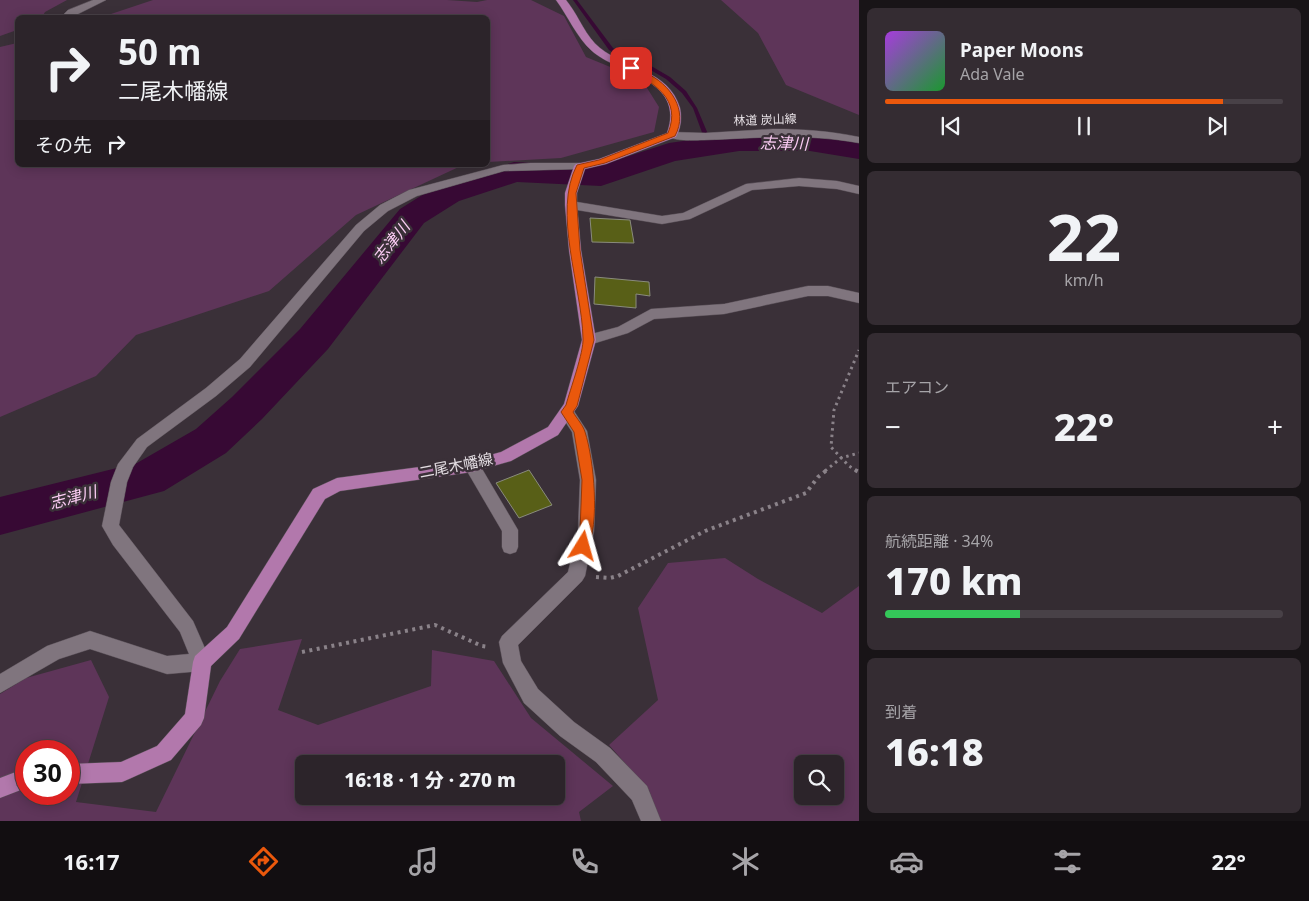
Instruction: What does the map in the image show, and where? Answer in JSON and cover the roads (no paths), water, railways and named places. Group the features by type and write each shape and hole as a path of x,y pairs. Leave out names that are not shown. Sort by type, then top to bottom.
{"main road":[{"path":"561,0 567,6 592,46 604,56 641,72 666,89 674,107 677,122 672,135 579,169"},
{"name":"二尾木幡線","path":"202,662 233,633 319,494 337,485 472,466 505,457 553,432 571,406 589,340 575,250 571,199 579,169"},
{"path":"80,774 122,772 164,753 194,718 202,662"},
{"path":"0,788 15,782"}],"street":[{"path":"68,15 101,0"},
{"name":"林道 炭山線","path":"672,135 692,138 794,132 829,134 859,140"},
{"path":"0,684 54,652 90,640 167,665 202,662 187,627 110,526 119,482 126,464 142,443 212,392 245,363 360,228 384,208 413,193 503,168 530,166 579,169"},
{"path":"571,199 662,220 686,216 750,187 799,182 837,184 859,190"},
{"path":"589,340 623,330 651,314 724,309 808,291 828,291 859,298"},
{"path":"567,412 579,431 588,480 586,531 576,576 508,642 512,663 531,696 566,729 604,755 640,793 651,821"},
{"path":"472,466 510,530 510,548"}],"waterway":[{"path":"575,0 611,49 622,56 644,64 668,78 684,92 695,108 710,146"},
{"name":"志津川","path":"0,516 148,478 211,441 247,408 314,339 412,216 447,194 514,172 601,176 669,152 739,142 810,142 859,150"}]}
